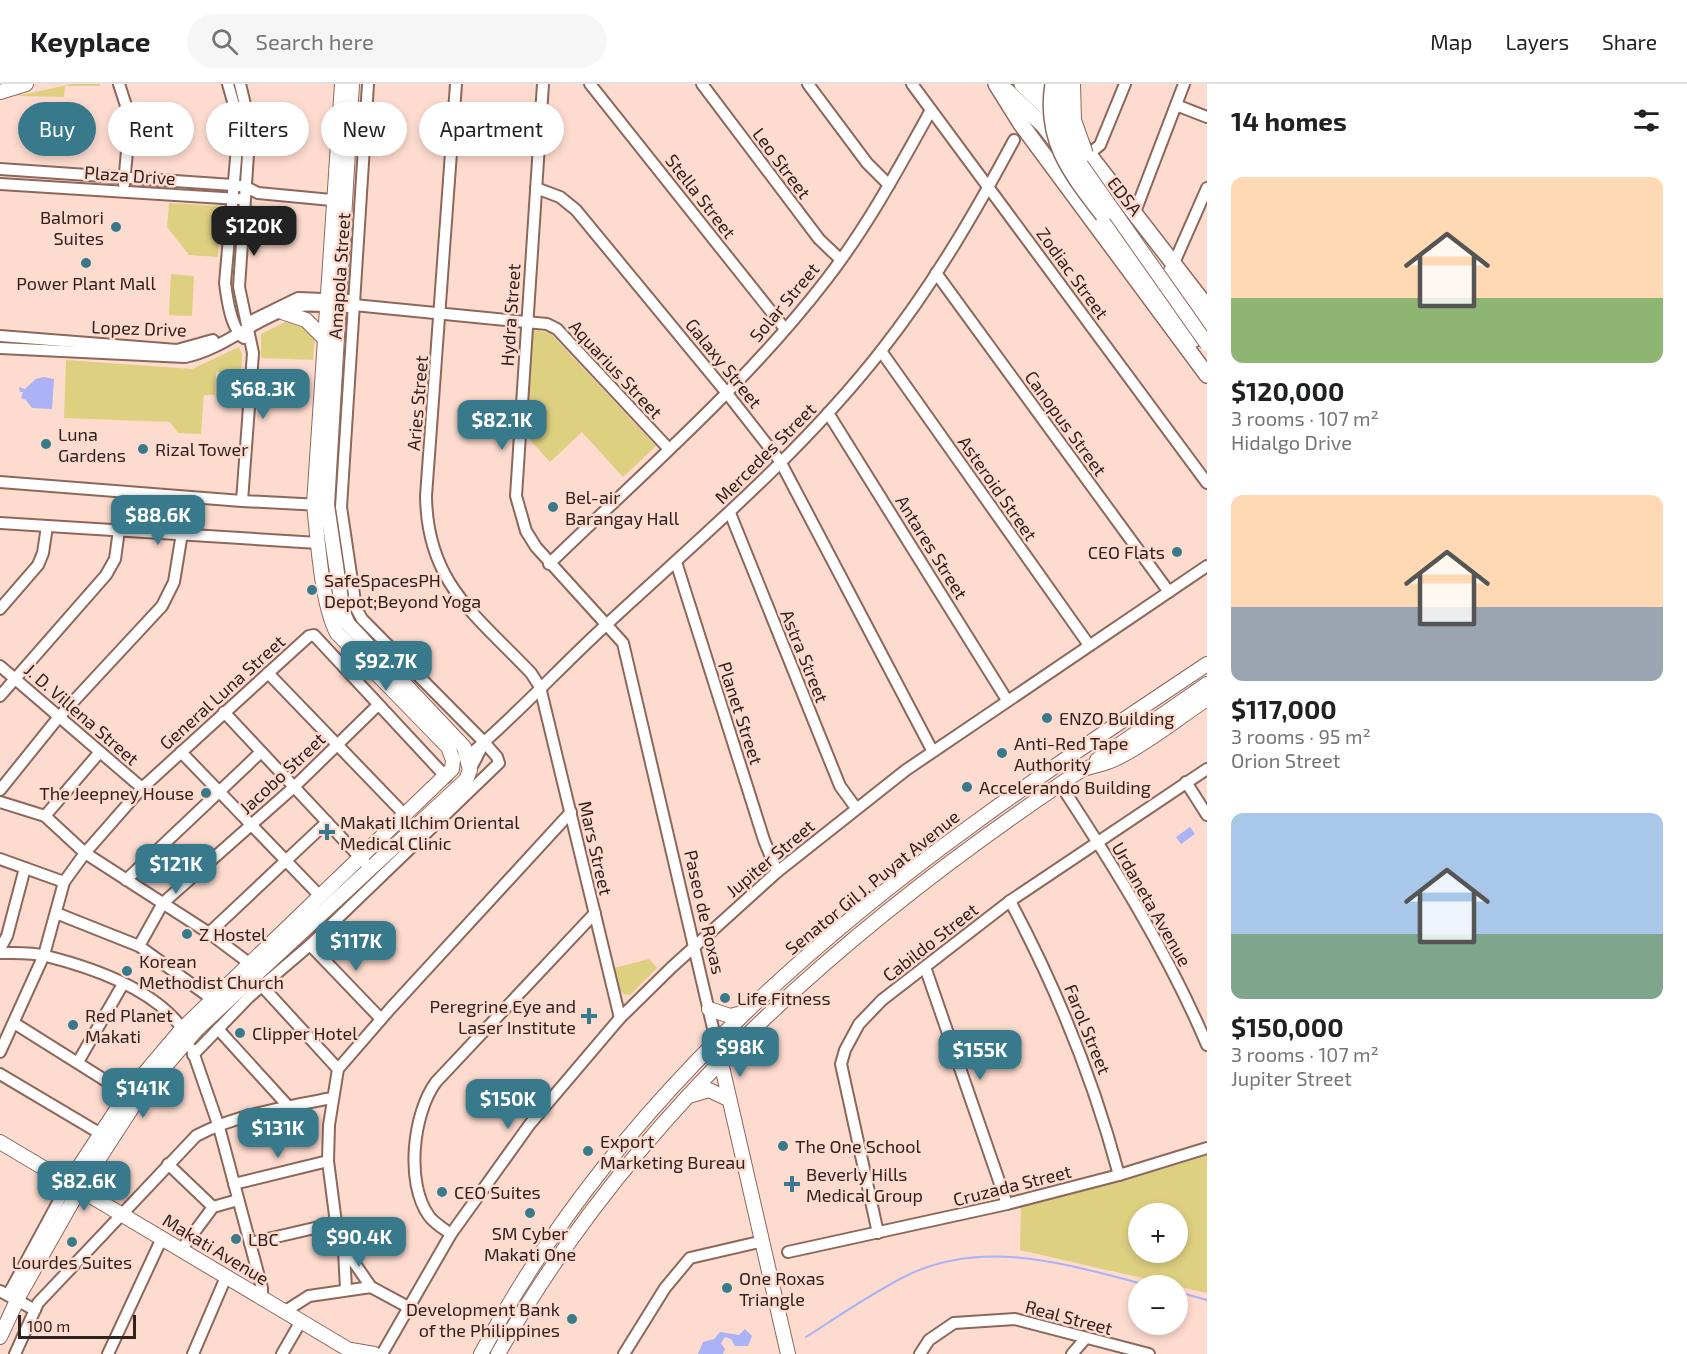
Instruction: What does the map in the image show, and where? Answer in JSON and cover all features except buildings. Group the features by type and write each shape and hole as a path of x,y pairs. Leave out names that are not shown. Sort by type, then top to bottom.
{"highway":[{"path":"996,84 1022,124 1207,375"},
{"name":"EDSA","path":"1002,84 1043,125 1155,267 1207,343"},
{"path":"1022,84 1070,129"},
{"name":"EDSA","path":"1040,84 1070,129 1207,307"},
{"path":"1053,84 1050,114 1060,151 1084,190 1207,359"}],"main road":[{"path":"340,201 342,84"},
{"path":"352,84 332,302 318,543 330,617 338,633 448,747 453,760 449,773"},
{"path":"1066,84 1064,123 1079,162 1207,343"},
{"path":"1066,84 1070,129"},
{"path":"1067,108 1075,84"},
{"path":"1075,84 1074,120 1086,154 1207,324"},
{"path":"0,92 23,85"},
{"path":"0,1337 8,1295 75,1185 101,1134 127,1094 185,1034 466,780 469,763 464,747 345,619 321,505 324,338 332,302"},
{"path":"282,312 306,320 324,338"},
{"name":"Senator Gil J. Puyat Avenue","path":"481,1354 518,1288 588,1185 651,1109 716,1041 868,904 973,824 1207,664"},
{"path":"1083,770 1207,670"},
{"path":"1085,748 1125,734 1207,684"},
{"name":"Senator Gil J. Puyat Avenue","path":"498,1354 531,1297 576,1232 636,1153 807,977 925,879 1060,784 1083,770 1116,759 1207,699"},
{"path":"75,1185 212,999 449,773 469,763"},
{"path":"709,1009 730,1016 748,1011"},
{"name":"Paseo de Roxas","path":"716,1041 788,1354"},
{"path":"687,1099 701,1091 709,1090 728,1099"},
{"name":"Makati Avenue","path":"0,1142 301,1322 354,1352 374,1354"}],"street":[{"path":"119,84 130,118 123,191"},
{"path":"228,84 238,119 225,283 228,302 250,342 253,365 242,501"},
{"path":"240,84 250,116 238,287 243,329"},
{"name":"Amapola Street","path":"368,84 341,507 356,608 362,619 484,742"},
{"name":"Aries Street","path":"456,84 426,496 432,549 449,584 531,673 540,687"},
{"name":"Hydra Street","path":"543,84 525,320 516,496 526,531 549,564 608,623"},
{"name":"Stella Street","path":"590,84 785,329"},
{"name":"Leo Street","path":"702,84 819,239 840,259"},
{"path":"808,84 867,163 890,185"},
{"name":"Zodiac Street","path":"912,84 1207,483"},
{"path":"1089,154 1100,145 1125,84"},
{"path":"1135,212 1184,84"},
{"path":"1176,105 1207,117"},
{"name":"Solar Street","path":"549,564 726,392 785,329 840,259 890,185 931,110"},
{"name":"Mercedes Street","path":"469,763 484,742 540,687 730,513 828,413 881,351 936,273 1014,140"},
{"name":"Plaza Drive","path":"0,169 233,185 246,187 258,194 340,201"},
{"name":"Plaza Drive","path":"0,184 232,199 245,199 258,194"},
{"name":"Galaxy Street","path":"536,188 560,197 576,210 780,461 932,750"},
{"path":"1174,263 1207,188"},
{"name":"Canopus Street","path":"936,273 1169,592"},
{"name":"Lopez Drive","path":"0,348 168,358 194,356 243,329 290,299 332,302"},
{"name":"Aquarius Street","path":"332,302 547,324 557,329 668,448"},
{"name":"Lopez Drive","path":"0,336 177,350 207,343 300,306 332,302"},
{"name":"Asteroid Street","path":"881,351 1089,645"},
{"name":"Antares Street","path":"828,413 1007,700"},
{"path":"0,482 321,505"},
{"name":"Astra Street","path":"730,513 840,786 856,808"},
{"path":"0,524 182,533 318,543"},
{"path":"0,609 38,565 43,553 47,526"},
{"path":"0,696 106,575 115,559 119,530"},
{"path":"0,790 58,718 162,606 174,582 182,533"},
{"name":"Planet Street","path":"676,562 764,840 777,872"},
{"name":"Jupiter Street","path":"382,1354 451,1234 543,1106 620,1018 777,872 856,808 932,750 1207,566"},
{"name":"Paseo de Roxas","path":"608,623 623,643 716,1041"},
{"name":"General Luna Street","path":"0,1052 44,955 63,882 85,853 142,788 224,712 311,635 378,705"},
{"name":"J. D. Villena Street","path":"0,666 142,788"},
{"path":"268,673 405,815"},
{"name":"Mars Street","path":"540,687 620,1018"},
{"path":"378,705 449,773"},
{"name":"Jacobo Street","path":"139,946 163,903 294,787 378,705"},
{"path":"224,712 369,867"},
{"path":"193,1055 262,986 310,945 495,769 499,763 497,757 484,742"},
{"path":"181,752 319,895"},
{"path":"126,880 261,752"},
{"path":"45,816 99,753"},
{"name":"Cabildo Street","path":"878,1233 841,1064 844,1050 859,1024 874,1007 1010,901 1207,769"},
{"path":"1186,782 1207,815"},
{"name":"Urdaneta Avenue","path":"1060,784 1141,914 1190,1005 1207,1045"},
{"path":"0,802 45,816 85,853 209,933 249,963"},
{"path":"346,1289 344,1248 336,1223 328,1161 332,1098 338,1069 381,1019 571,813"},
{"path":"209,933 327,822"},
{"path":"0,859 63,882"},
{"path":"25,868 7,936 0,951 44,955 123,984 155,1003 185,1034 219,1126 250,1243 262,1299"},
{"name":"Farol Street","path":"1010,901 1063,1007 1100,1107 1119,1175"},
{"path":"56,913 139,946 212,999"},
{"path":"451,1234 429,1217 417,1182 418,1120 424,1102 436,1082 595,913"},
{"path":"310,945 381,1019"},
{"path":"926,967 1007,1204"},
{"path":"78,1062 123,984"},
{"path":"262,986 338,1069"},
{"path":"14,1023 127,1094"},
{"path":"218,1029 288,1106"},
{"path":"0,1074 101,1134"},
{"path":"15,1354 38,1304 196,1136 219,1126 288,1106 332,1098"},
{"name":"Cruzada Street","path":"788,1252 1007,1204 1119,1175 1207,1148"},
{"path":"234,1184 328,1161"},
{"path":"168,1164 213,1208"},
{"path":"182,1250 213,1208 238,1200"},
{"path":"250,1243 336,1223"},
{"path":"108,1354 162,1238"},
{"path":"624,1354 665,1288 690,1258 763,1241"},
{"path":"344,1248 371,1287 408,1307"},
{"path":"193,1354 226,1277"},
{"path":"284,1312 309,1296 371,1287"},
{"path":"8,1295 35,1310"},
{"name":"Real Street","path":"920,1354 929,1340 940,1330 954,1323 1016,1319 1149,1354"},
{"path":"282,1354 301,1322"},
{"path":"1071,1354 1085,1339"}],"shaded area":[{"path":"72,84 100,84 100,86 65,86 64,97 16,96"},
{"path":"169,203 221,206 218,257 189,255 167,227"},
{"path":"171,274 194,276 192,316 169,315"},
{"path":"293,318 316,323 313,360 261,358 261,334"},
{"path":"529,329 550,333 656,446 623,477 582,432 550,462 522,431"},
{"path":"239,347 242,354 241,373 216,372 215,395 204,395 201,434 178,433 170,422 64,418 66,360 192,369"},
{"path":"649,959 657,968 630,995 619,990 614,968"},
{"path":"1207,1154 1207,1293 1188,1289 1188,1275 1129,1275 1020,1250 1021,1206"}],"water":[{"path":"44,377 54,379 52,409 32,408 26,400 21,398 23,392 20,392 19,387 25,389 36,379"},
{"path":"1190,827 1195,834 1181,844 1176,837"},
{"path":"745,1329 752,1336 748,1346 735,1346 731,1339 725,1337 721,1343 725,1349 723,1354 698,1354 703,1342 714,1339 720,1332 739,1335"}],"waterway":[{"path":"806,1337 908,1275 938,1264 968,1258 1030,1259 1091,1270 1128,1280"},
{"path":"1188,1295 1207,1300"}],"place":[{"name":"Balmori Suites","path":"116,227"},
{"name":"Power Plant Mall","path":"86,263"},
{"name":"Luna Gardens","path":"46,444"},
{"name":"Rizal Tower","path":"143,449"},
{"name":"Bel-air Barangay Hall","path":"553,507"},
{"name":"CEO Flats","path":"1177,552"},
{"name":"SafeSpacesPH Depot;Beyond Yoga","path":"312,590"},
{"name":"ENZO Building","path":"1047,718"},
{"name":"Anti-Red Tape Authority","path":"1002,753"},
{"name":"Accelerando Building","path":"967,787"},
{"name":"The Jeepney House","path":"206,793"},
{"name":"Makati Ilchim Oriental Medical Clinic","path":"327,832"},
{"name":"Z Hostel","path":"187,934"},
{"name":"Korean Methodist Church","path":"127,971"},
{"name":"Life Fitness","path":"725,998"},
{"name":"Peregrine Eye and Laser Institute","path":"589,1016"},
{"name":"Red Planet Makati","path":"73,1025"},
{"name":"Clipper Hotel","path":"240,1033"},
{"name":"The One School","path":"783,1146"},
{"name":"Export Marketing Bureau","path":"588,1151"},
{"name":"Beverly Hills Medical Group","path":"792,1184"},
{"name":"CEO Suites","path":"442,1192"},
{"name":"SM Cyber Makati One","path":"530,1213"},
{"name":"LBC","path":"236,1239"},
{"name":"Lourdes Suites","path":"72,1242"},
{"name":"One Roxas Triangle","path":"727,1288"},
{"name":"Development Bank of the Philippines","path":"572,1319"}]}
